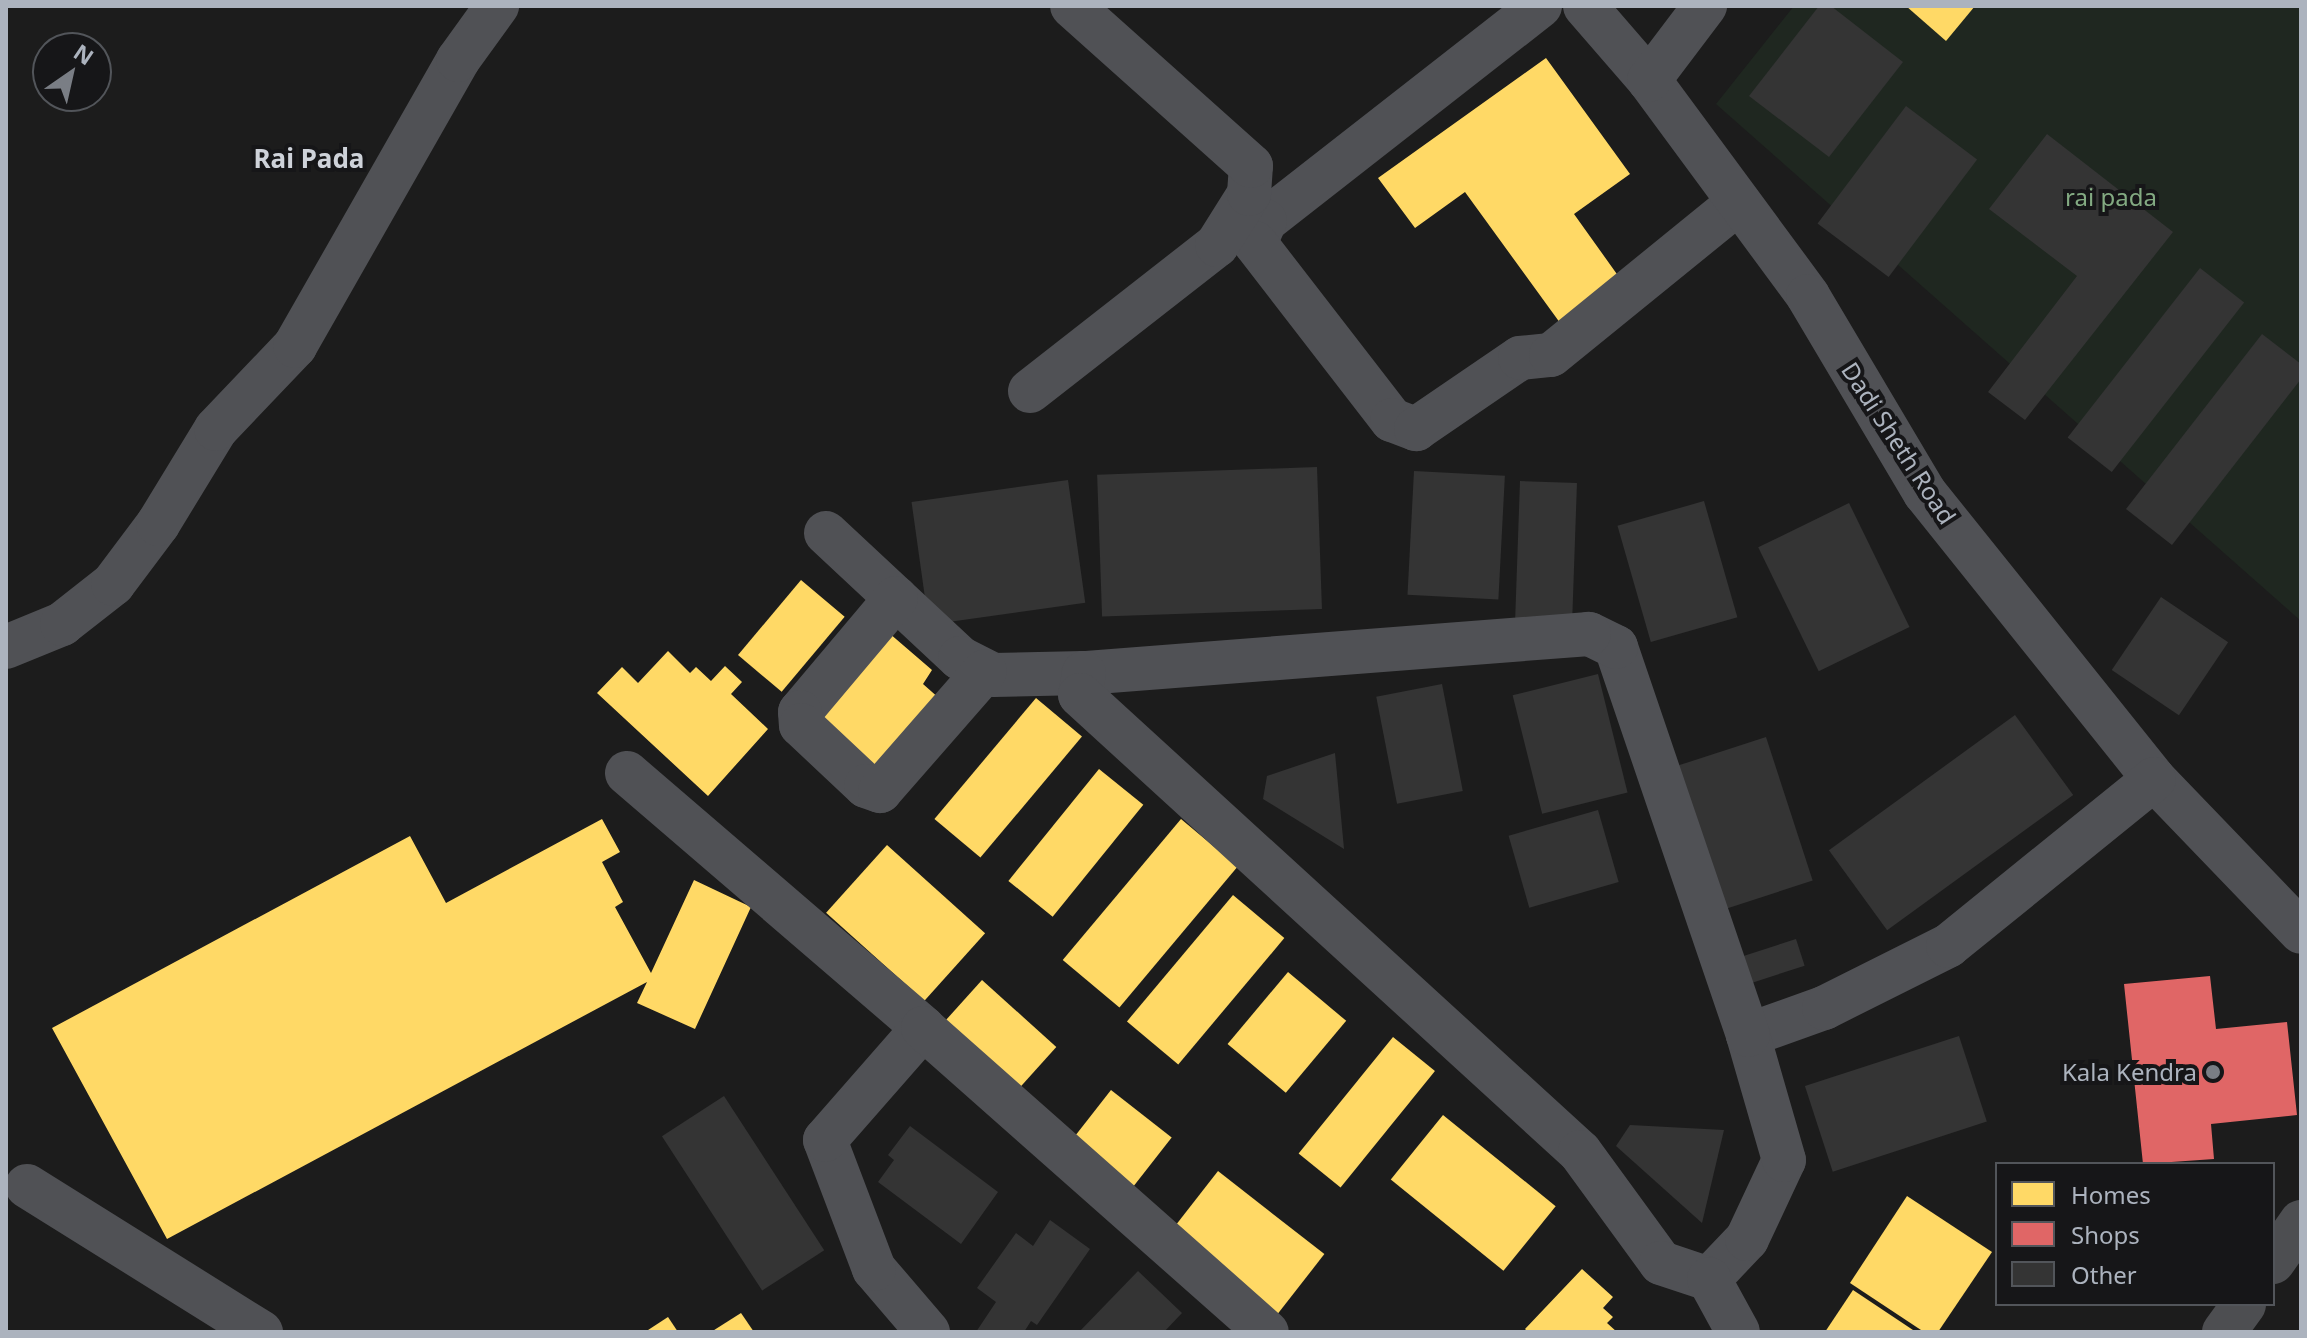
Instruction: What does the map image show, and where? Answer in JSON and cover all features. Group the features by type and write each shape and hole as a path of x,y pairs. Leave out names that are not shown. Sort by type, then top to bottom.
{"main road":[{"path":"2275,1259 2301,1222"},
{"path":"2224,1332 2243,1306"}],"street":[{"path":"6,647 62,624 113,584 158,524 216,429 295,346 458,60 497,6"},
{"path":"1030,391 1217,245 1249,194 1251,166 1072,6"},
{"path":"1540,6 1265,221 1255,243 1392,420 1416,429 1520,358 1551,355 1739,202"},
{"name":"Dadi Sheth Road","path":"1585,6 1649,80 1808,296 1925,493 2154,779 2301,932"},
{"path":"1649,80 1705,6"},
{"path":"826,533 889,606 960,658 978,680"},
{"path":"889,606 800,712 801,725 866,786 880,791 978,680 1589,634 1616,647 1748,1035 1784,1160 1747,1239 1709,1279"},
{"path":"1084,673 1080,695 1580,1152 1661,1263 1709,1279 1738,1332"},
{"path":"627,773 923,1028 1267,1332"},
{"path":"1748,1035 1824,1008 1948,946 2154,779"},
{"path":"923,1028 825,1140 874,1269 928,1332"},
{"path":"27,1186 261,1332"}],"green space":[{"name":"rai pada","path":"1794,6 2301,6 2301,621 1716,104"}],"building: Homes":[{"path":"1906,6 1975,6 1946,41"},
{"path":"1546,58 1630,174 1574,214 1624,284 1563,327 1465,192 1415,228 1378,178"},
{"path":"801,580 845,617 782,692 738,655"},
{"path":"889,633 932,670 923,684 949,707 883,776 815,716"},
{"path":"668,651 690,673 696,667 711,681 725,666 742,682 731,694 768,729 708,796 597,693 622,667 638,683"},
{"path":"1036,698 1082,737 980,858 934,819"},
{"path":"1099,769 1143,805 1053,917 1008,881"},
{"path":"602,819 620,852 602,862 623,902 615,907 651,973 694,880 751,907 695,1029 637,1003 647,982 167,1239 52,1028 410,836 446,903"},
{"path":"1181,819 1238,867 1119,1008 1063,960"},
{"path":"887,845 985,933 924,1001 826,913"},
{"path":"1233,895 1284,938 1178,1064 1127,1021"},
{"path":"1288,972 1346,1021 1286,1093 1228,1044"},
{"path":"982,980 1056,1047 1015,1092 941,1025"},
{"path":"1393,1037 1435,1071 1341,1188 1299,1154"},
{"path":"1111,1090 1172,1137 1126,1196 1065,1148"},
{"path":"1443,1115 1556,1206 1503,1271 1391,1180"},
{"path":"1218,1171 1324,1254 1278,1314 1171,1231"},
{"path":"1907,1196 1992,1252 1938,1332 1924,1332 1850,1283"},
{"path":"1582,1269 1613,1297 1603,1308 1613,1317 1607,1323 1617,1332 1528,1332 1525,1329"},
{"path":"1853,1290 1916,1332 1825,1332"},
{"path":"741,1313 754,1332 711,1332"},
{"path":"668,1317 678,1332 645,1332"}],"building: Shops":[{"name":"Kala Kendra","path":"2210,976 2216,1029 2287,1022 2297,1115 2211,1124 2214,1159 2143,1162 2124,984"}],"building: Other":[{"path":"1819,6 1831,6 1903,62 1829,157 1749,96"},
{"path":"1906,106 1977,160 1889,277 1818,223"},
{"path":"2047,134 2173,232 2025,420 1988,392 2077,276 1989,209"},
{"path":"2200,268 2244,302 2112,472 2068,437"},
{"path":"2262,334 2301,364 2301,379 2172,545 2126,509"},
{"path":"1317,467 1322,609 1102,617 1097,475"},
{"path":"1414,471 1505,476 1498,600 1408,595"},
{"path":"1068,480 1085,603 929,625 912,502"},
{"path":"1520,481 1577,483 1572,627 1515,625"},
{"path":"1704,501 1737,617 1651,642 1617,526"},
{"path":"1849,503 1909,627 1819,671 1758,547"},
{"path":"2161,597 2228,642 2179,715 2112,670"},
{"path":"1598,674 1628,792 1542,814 1513,695"},
{"path":"1442,684 1463,791 1397,804 1376,697"},
{"path":"2015,715 2073,795 1887,930 1829,850"},
{"path":"1766,737 1813,881 1722,910 1676,766"},
{"path":"1335,753 1344,849 1263,799 1267,776"},
{"path":"1598,810 1619,882 1529,908 1509,836"},
{"path":"1796,939 1805,966 1748,984 1739,958"},
{"path":"1959,1036 1987,1122 1833,1172 1805,1086"},
{"path":"724,1096 824,1250 762,1291 662,1136"},
{"path":"1630,1125 1724,1130 1702,1223 1616,1146"},
{"path":"910,1126 998,1192 961,1244 878,1182 894,1160 888,1155"},
{"path":"1050,1220 1090,1249 1037,1325 1031,1321 1024,1332 976,1332 996,1302 977,1288 1016,1233 1033,1246"},
{"path":"1138,1271 1182,1313 1164,1332 1079,1332"}],"place":[{"name":"Kala Kendra","path":"2213,1072"}],"district":[{"name":"Rai Pada","path":"309,159"}]}
